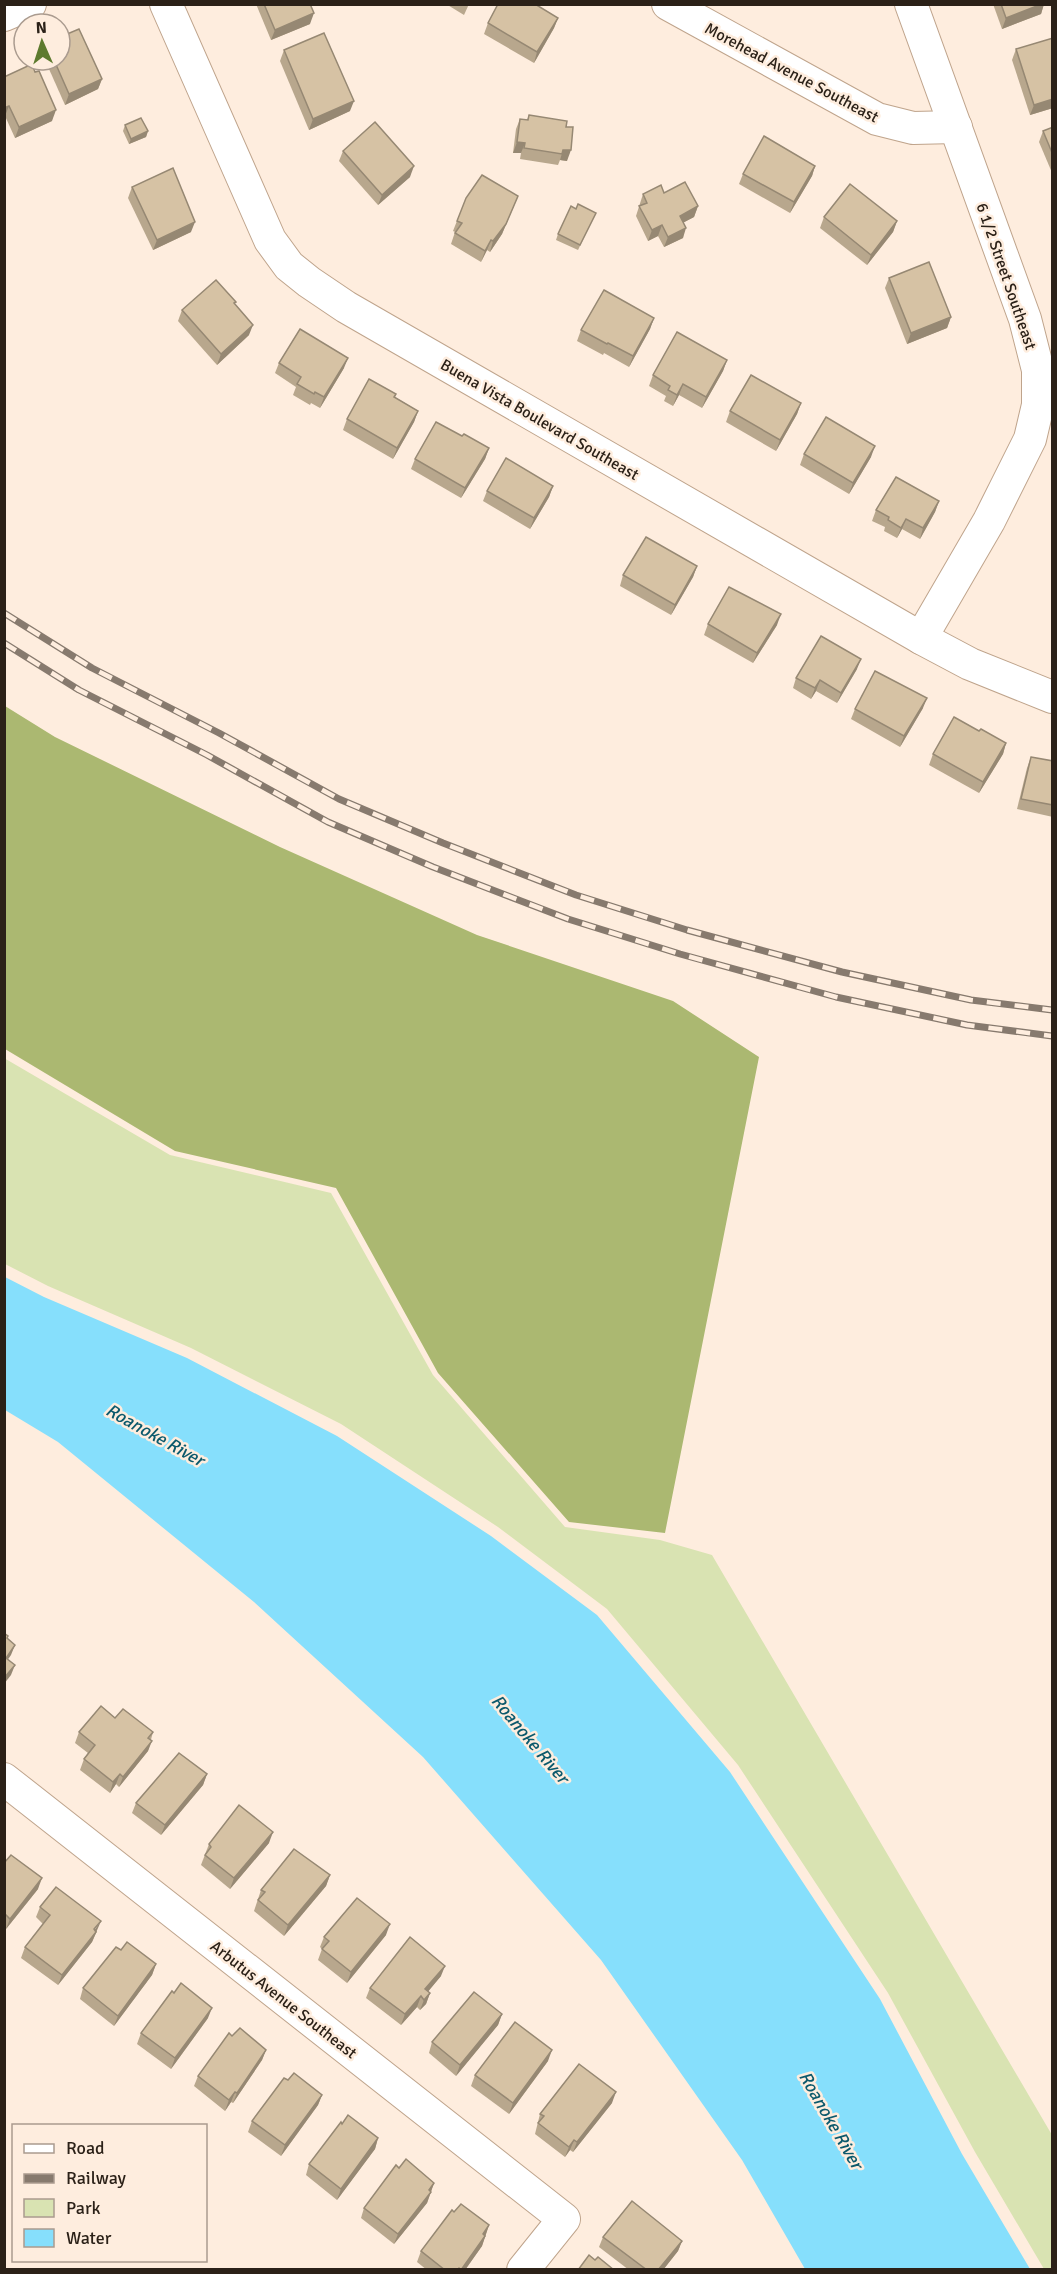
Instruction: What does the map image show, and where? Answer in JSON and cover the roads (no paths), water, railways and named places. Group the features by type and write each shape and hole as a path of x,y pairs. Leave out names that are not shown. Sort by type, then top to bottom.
{"street":[{"path":"4,15 30,4"},
{"name":"Buena Vista Boulevard Southeast","path":"166,4 270,240 289,266 302,277 356,313 921,638 970,664 1053,697"},
{"name":"Morehead Avenue Southeast","path":"668,4 877,119 913,128 956,127"},
{"name":"6 1/2 Street Southeast","path":"911,4 1025,319 1038,370 1038,405 1030,439 989,521 921,638"},
{"name":"Arbutus Avenue Southeast","path":"4,1779 564,2219 523,2270"}],"water":[{"name":"Roanoke River","path":"5,1277 44,1297 187,1358 337,1436 491,1536 597,1615 730,1772 880,1999 962,2154 1030,2269 805,2269 742,2160 601,1960 423,1757 254,1602 58,1442 5,1410"}],"railway":[{"path":"4,613 92,668 219,733 339,799 576,895 687,930 842,972 971,1000 1052,1010"},
{"path":"4,643 79,690 207,755 328,822 433,867 568,919 680,954 836,997 967,1025 1052,1036"}]}
